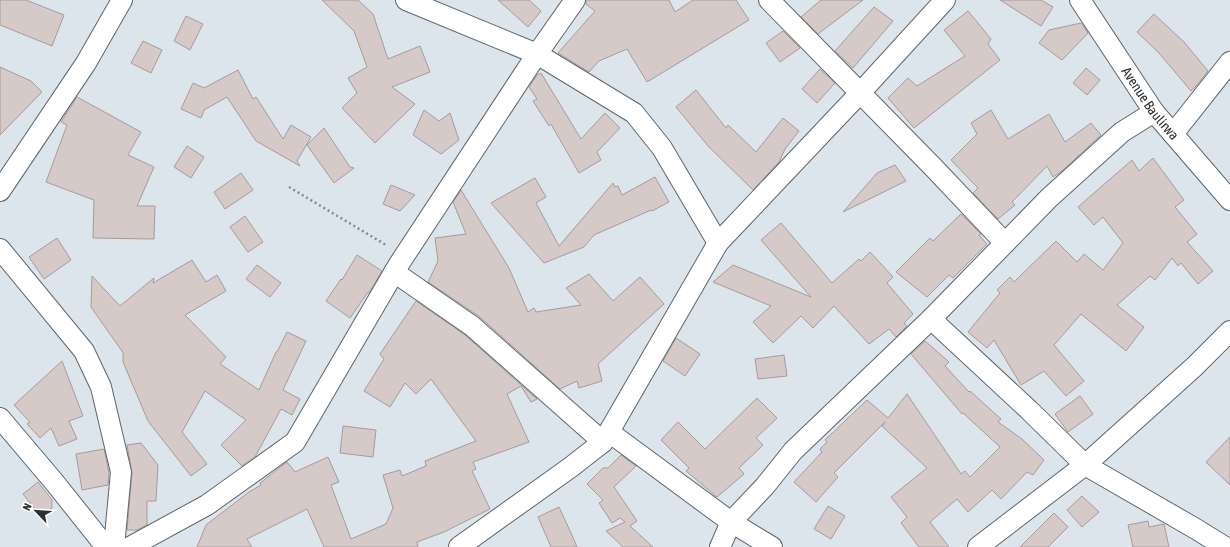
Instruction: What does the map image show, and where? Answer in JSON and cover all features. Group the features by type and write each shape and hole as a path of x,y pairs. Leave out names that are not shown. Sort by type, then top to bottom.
{"street":[{"path":"0,191 86,63 122,0"},
{"path":"406,0 537,54 634,114 662,148 718,243"},
{"path":"130,547 207,505 295,442 399,264 537,54 575,0"},
{"path":"769,0 933,167 1005,244"},
{"path":"459,547 571,467 606,437 718,243 860,93 945,0"},
{"name":"Avenue Baulirwa","path":"1080,0 1154,112 1230,200"},
{"path":"1173,134 1230,62"},
{"path":"720,547 731,522 765,486 793,451 931,319 1049,198 1122,132 1154,112"},
{"path":"0,249 84,351 101,387 121,472 114,547"},
{"path":"399,264 606,437 731,522 772,547"},
{"path":"931,319 1030,410 1086,465 1225,547"},
{"path":"978,547 1086,465 1194,367 1230,331"},
{"path":"0,418 55,483 106,547"}],"path":[{"path":"289,187 399,264"}],"building":[{"path":"0,0 26,0 64,15 52,46 0,25"},
{"path":"322,0 358,0 373,14 388,59 420,46 430,72 392,87 415,104 375,143 342,108 357,93 348,78 367,67 354,31"},
{"path":"498,0 529,0 541,11 528,27"},
{"path":"586,0 669,0 675,12 693,0 736,0 749,20 647,82 627,49 599,61 589,72 558,53 595,11 586,4"},
{"path":"821,0 863,0 818,34 801,17"},
{"path":"1000,0 1041,0 1053,7 1041,26"},
{"path":"874,7 893,21 853,68 835,51"},
{"path":"968,11 991,39 988,44 1000,60 914,128 888,98 908,78 917,86 965,56 944,30"},
{"path":"1154,14 1184,42 1208,71 1191,91 1159,53 1137,32"},
{"path":"186,16 203,24 190,50 174,41"},
{"path":"1081,23 1088,33 1062,60 1039,43 1049,30"},
{"path":"783,31 800,48 780,62 766,43"},
{"path":"143,41 162,50 151,73 131,63"},
{"path":"0,67 31,81 42,92 0,135"},
{"path":"1086,68 1100,80 1087,95 1073,83"},
{"path":"820,69 835,83 817,103 802,89"},
{"path":"238,70 253,99 256,97 283,139 291,125 311,137 297,161 300,166 256,141 227,97 204,110 201,118 181,109 193,83 204,88"},
{"path":"541,73 581,139 605,113 620,128 597,152 601,160 579,173 551,124 549,126 533,101 537,99 529,87 537,75"},
{"path":"696,90 726,128 728,125 756,152 783,118 799,131 785,149 779,162 753,190 709,147 676,107"},
{"path":"77,97 141,132 128,155 154,167 137,206 155,206 154,239 93,238 94,200 46,182 67,125 61,122"},
{"path":"424,110 439,121 450,113 459,140 441,154 413,135"},
{"path":"991,110 1008,139 1049,114 1065,142 1091,123 1101,135 1062,171 1053,177 1047,166 1012,202 1015,205 998,219 973,193 978,188 951,160 977,134 971,123"},
{"path":"324,128 350,167 354,168 334,183 307,145"},
{"path":"187,146 204,157 191,178 174,167"},
{"path":"1153,158 1184,200 1175,207 1197,234 1187,242 1213,271 1198,284 1181,263 1178,266 1172,258 1155,280 1150,276 1117,305 1144,327 1126,351 1081,314 1054,345 1084,381 1066,396 1044,371 1021,385 994,340 987,348 968,332 1000,293 997,290 1010,277 1014,282 1056,241 1077,262 1084,254 1103,270 1123,243 1103,217 1094,225 1078,207 1132,160 1139,171"},
{"path":"895,165 906,181 843,212 877,173"},
{"path":"241,173 253,190 225,209 214,192"},
{"path":"655,177 669,202 652,211 651,210 594,235 584,247 544,263 491,203 535,178 546,197 536,203 559,246 613,183 615,187 618,186 622,195"},
{"path":"391,185 415,195 400,211 383,204"},
{"path":"461,190 509,268 528,312 534,308 536,312 581,305 566,288 589,274 613,301 640,277 664,304 598,364 602,381 579,388 577,381 560,389 480,317 428,282 438,261 435,238 466,234 453,202"},
{"path":"961,214 981,234 979,235 987,244 953,278 949,275 927,297 896,272 930,238 933,241"},
{"path":"245,216 263,242 248,252 230,227"},
{"path":"781,223 832,283 859,259 861,261 870,252 893,277 887,283 913,314 904,323 907,326 896,337 889,329 869,344 834,306 813,328 801,316 773,343 753,322 771,306 713,282 733,265 811,297 761,240"},
{"path":"57,238 71,260 44,279 29,257"},
{"path":"357,255 382,271 369,293 368,292 350,318 326,301 341,279 342,280"},
{"path":"192,260 206,282 217,275 226,291 185,315 226,357 220,364 259,390 276,352 287,332 306,341 283,390 300,399 292,415 281,409 255,457 242,466 221,445 246,420 205,391 182,432 207,464 191,476 148,421 123,362 124,354 91,307 92,276 120,306 154,278 153,283"},
{"path":"257,265 281,283 270,297 246,279"},
{"path":"416,301 465,335 537,399 531,402 521,386 507,394 529,442 473,462 476,469 472,471 490,509 444,532 417,542 418,547 324,547 307,509 247,539 252,547 197,547 206,525 249,492 261,485 260,483 287,462 295,472 328,457 339,482 331,485 351,539 386,524 393,508 383,475 400,470 402,476 426,466 425,461 476,441 431,379 416,394 405,383 390,407 364,391 384,359 380,354"},
{"path":"676,338 700,354 685,376 663,361"},
{"path":"925,341 949,362 945,366 969,392 970,391 1001,419 998,422 1022,439 1044,460 1033,475 1027,472 1001,499 992,490 968,512 957,499 930,522 949,547 919,547 901,523 907,517 891,497 927,468 882,426 885,422 834,473 838,477 816,502 794,482 822,452 820,449 827,442 825,440 867,400 888,418 907,394 961,474 965,471 970,477 1000,447 963,413 962,414 911,354"},
{"path":"784,355 787,376 758,379 755,359"},
{"path":"62,361 83,416 69,421 77,439 59,446 51,428 40,438 27,424 30,422 14,405"},
{"path":"1080,396 1093,414 1068,432 1055,414"},
{"path":"757,398 777,418 756,438 763,445 739,468 744,474 717,497 686,471 689,468 661,440 678,422 705,449"},
{"path":"343,426 376,430 373,457 340,453"},
{"path":"1230,437 1230,485 1206,462"},
{"path":"141,443 158,465 156,501 147,501 147,525 137,530 127,530 132,473 127,445"},
{"path":"104,449 109,473 108,485 82,490 76,454"},
{"path":"621,455 636,466 614,487 637,521 630,526 653,547 623,547 606,531 625,522 620,518 612,523 599,503 603,500 587,484 603,468 608,468"},
{"path":"38,482 52,500 52,508 41,517 23,494"},
{"path":"1082,496 1099,512 1082,527 1067,510"},
{"path":"828,506 845,516 831,539 814,529"},
{"path":"559,507 577,547 551,547 538,517"},
{"path":"1054,513 1068,527 1048,547 1020,547"},
{"path":"1148,521 1149,527 1164,524 1169,547 1133,547 1128,525"}]}
